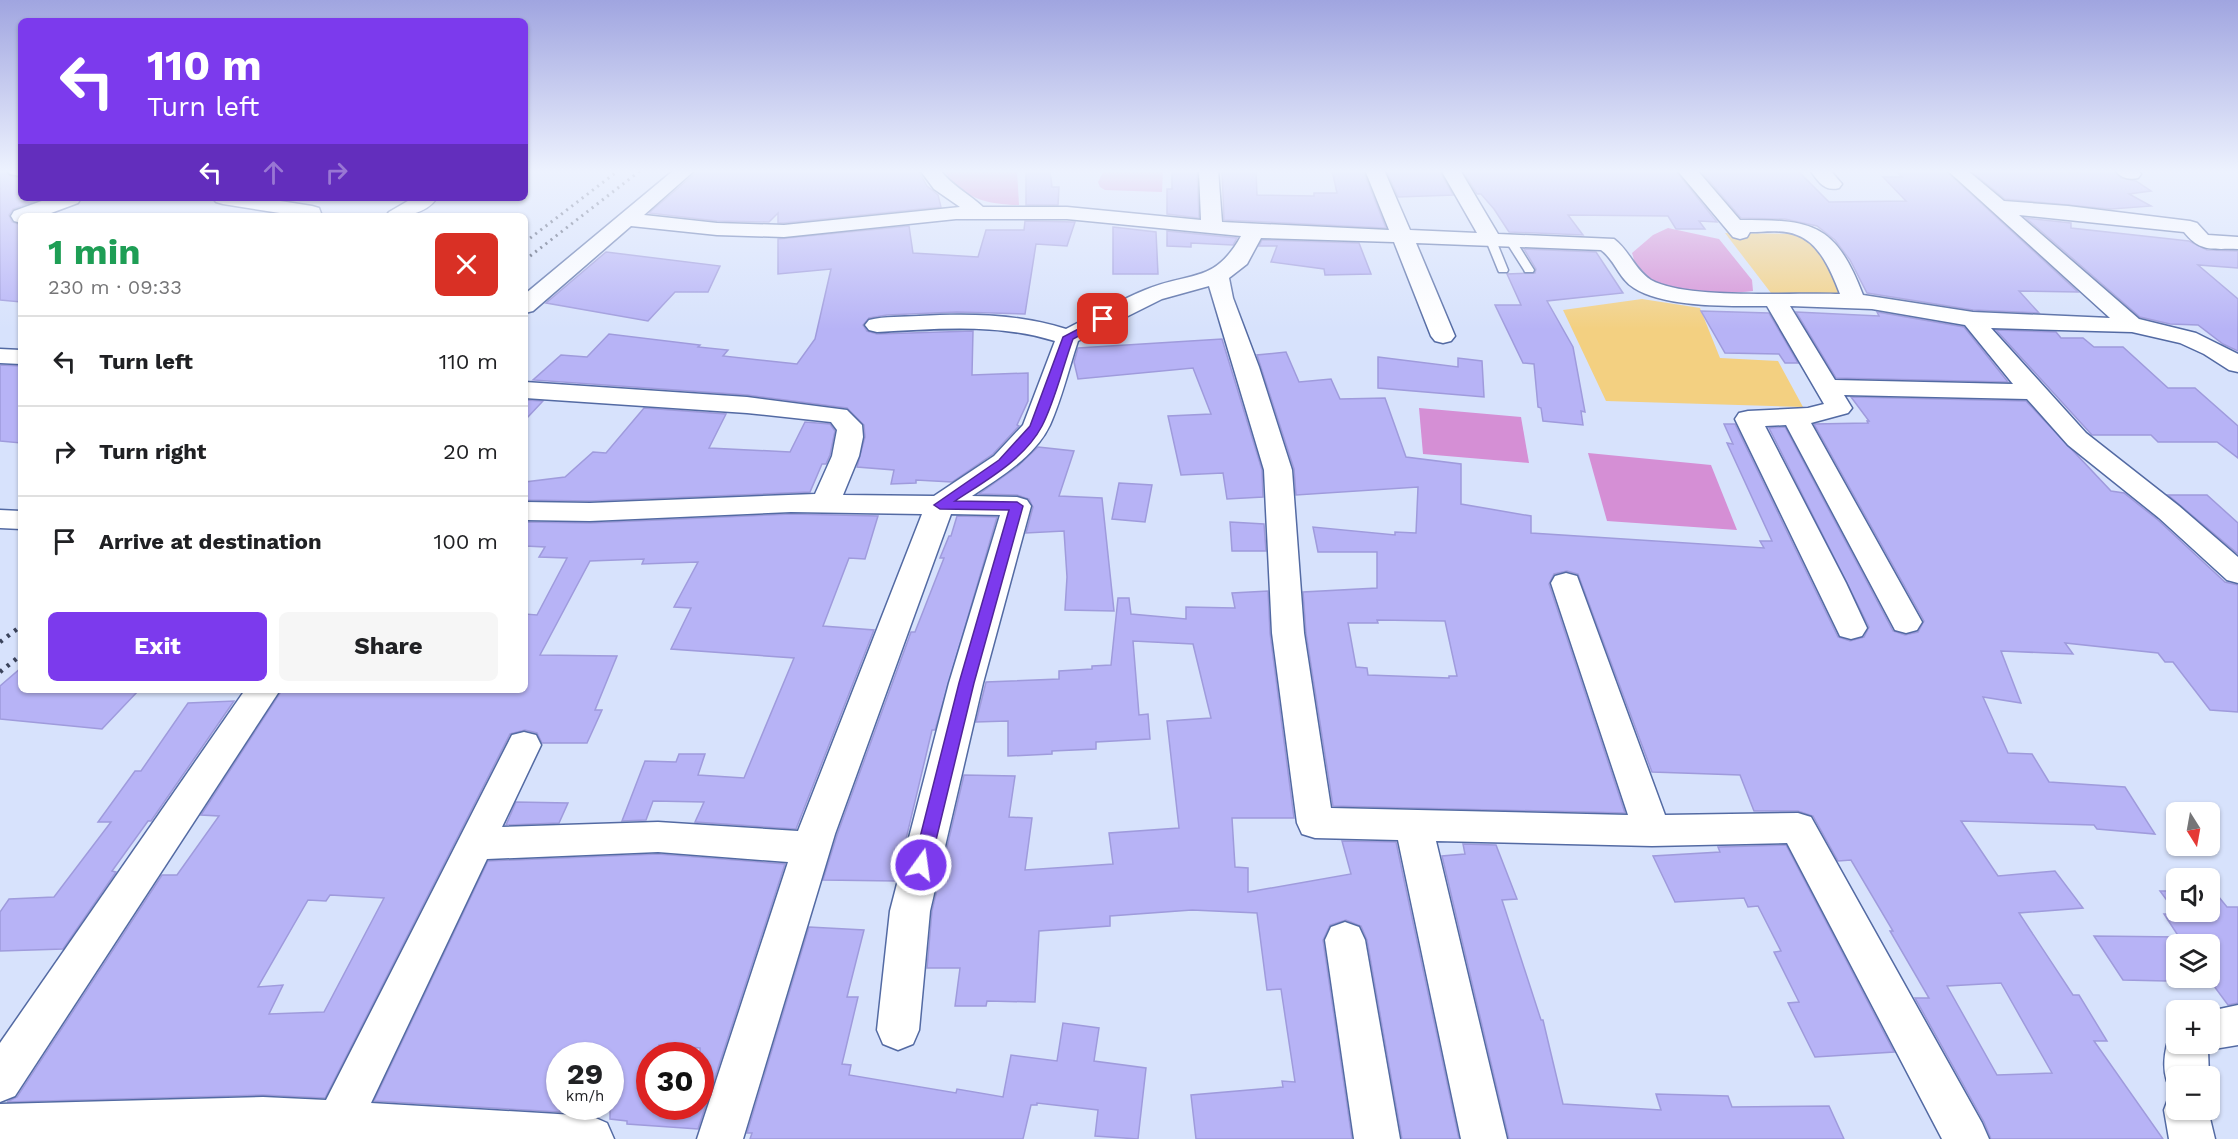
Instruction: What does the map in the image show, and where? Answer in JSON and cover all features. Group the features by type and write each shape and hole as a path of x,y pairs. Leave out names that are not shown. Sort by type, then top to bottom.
{"street":[{"path":"528,303 624,223"},
{"path":"659,223 760,231 806,230 860,223"},
{"path":"1163,223 1254,231 1606,244 1616,249 1635,280 1646,286 1712,300 1854,301 1972,319 2062,325 2132,325 2176,333 2200,341 2238,366"},
{"path":"1212,223 1212,228"},
{"path":"1398,223 1443,336"},
{"path":"1489,223 1500,239"},
{"path":"1731,223 1737,230 1796,228 1807,231 1835,260 1846,277 1854,301"},
{"path":"2016,223 2132,325"},
{"path":"2159,223 2190,227 2202,241 2238,243"},
{"path":"877,325 1000,322 1024,325 1068,337 1154,294 1218,276 1239,259 1254,231"},
{"path":"1218,276 1222,298 1247,367 1278,470 1288,633 1315,823 1652,831 1798,828 1966,1139"},
{"path":"1774,299 1839,408 1809,416 1748,418 1831,583 1851,628"},
{"path":"1972,319 2078,439 2169,512 2238,573"},
{"path":"720,1139 812,848 940,505 1004,462 1025,441 1036,426 1068,337"},
{"path":"2200,341 2238,342"},
{"path":"0,356 18,357"},
{"path":"1826,387 2035,392"},
{"path":"528,390 747,405 838,416 848,422 851,431 825,503"},
{"path":"1794,416 1906,622"},
{"path":"528,511 590,512 825,503 1017,506 966,683 910,911 898,1030"},
{"path":"1566,583 1652,831"},
{"path":"0,1081 261,693"},
{"path":"338,1124 524,745"},
{"path":"1414,827 1484,1139"},
{"path":"477,844 658,837 812,848"},
{"path":"1345,940 1377,1139"},
{"path":"2220,1029 2238,1025"},
{"path":"2188,1120 2192,1139"},
{"path":"0,1127 257,1129 338,1124 591,1139"}],"lane":[{"path":"1500,239 1529,270"},
{"path":"1500,239 1503,270"}],"shaded area":[{"path":"1668,228 1719,239 1752,280 1753,291 1726,293 1693,291 1649,279 1639,271 1632,253 1653,235"},
{"path":"1725,233 1803,234 1825,256 1844,294 1771,293"},
{"path":"1642,299 1700,308 1720,358 1778,361 1803,407 1606,401 1563,310"},
{"path":"1419,408 1521,417 1529,463 1423,454"},
{"path":"1588,453 1711,465 1737,530 1607,521"}],"building":[{"path":"0,223 15,223 18,224 18,302 0,300"},
{"path":"1025,223 1075,223 1067,246 1036,244 1025,314 957,312 887,315 869,318 863,325 867,331 877,334 973,331 972,375 1028,373 1028,401 1017,425 1019,426 993,454 952,482 916,480 916,483 891,484 894,470 857,467 865,437 864,425 847,408 747,395 533,380 561,355 587,357 609,334 728,350 723,356 797,364 815,339 831,269 778,274 778,239 909,226 913,253 978,257 986,230 1024,230"},
{"path":"1288,223 1384,223 1386,228"},
{"path":"1503,223 1574,223 1583,235 1509,232"},
{"path":"1672,223 1701,223 1705,229 1676,229"},
{"path":"1804,223 2003,223 2078,292 2019,291 2039,313 1973,310 1867,293 1850,260 1835,240 1817,226"},
{"path":"2032,223 2071,223 2071,228 2189,241 2207,250 2238,251 2238,268 2198,265 2238,299 2238,351 2223,344 2198,325 2170,324 2140,317"},
{"path":"1113,227 1156,232 1158,274 1113,274"},
{"path":"1167,231 1237,238 1233,245 1191,243 1191,247 1167,246"},
{"path":"1262,240 1359,243 1371,274 1325,275 1324,269 1271,262 1277,246 1259,246"},
{"path":"1524,249 1596,252 1623,293 1547,301 1573,347 1585,412 1581,411 1583,425 1543,421 1541,408 1538,407 1534,364 1523,363 1495,305 1521,305 1507,274 1535,273 1536,269"},
{"path":"606,252 720,266 708,292 675,292 648,321 546,303"},
{"path":"1701,311 1769,313 1798,363 1785,363 1779,354 1725,353"},
{"path":"1796,312 1879,316 1877,312 1964,327 2008,382 1836,378"},
{"path":"1996,330 2056,332 2061,338 2083,338 2094,347 2123,347 2168,388 2195,388 2238,426 2238,458 2217,442 2158,442 2151,435 2092,435"},
{"path":"1222,339 1262,470 1263,497 1227,499 1223,473 1181,475 1168,416 1211,414 1193,368 1078,379 1074,362 1078,348"},
{"path":"1286,352 1299,382 1331,379 1340,399 1385,398 1406,457 1461,464 1461,504 1531,516 1531,533 1764,548 1760,541 1772,541 1727,443 1733,444 1724,424 1735,424 1838,637 1850,641 1864,637 1869,627 1769,428 1785,427 1893,631 1905,635 1918,632 1924,621 1814,424 1868,423 1869,421 1851,397 2026,401 2111,491 2124,493 2158,520 2225,582 2238,585 2238,712 2210,710 2173,662 2165,662 2158,653 2065,643 2073,654 2001,651 2021,703 1983,697 2008,753 2032,754 2049,782 2125,787 2155,834 2097,829 2094,825 1961,821 1998,876 2055,871 2083,908 2019,913 2073,995 2079,995 2107,1041 2094,1041 2163,1139 1991,1139 1984,1122 1915,998 1929,998 1890,931 1893,931 1851,860 1838,861 1813,816 1798,811 1754,811 1740,775 1652,772 1578,574 1567,571 1554,574 1549,584 1625,813 1333,806 1306,633 1303,592 1377,588 1377,552 1318,552 1313,527 1395,535 1395,532 1416,533 1418,487 1296,495 1294,469 1257,355","holes":["1377,620 1445,621 1457,676 1449,676 1449,678 1368,675 1367,668 1356,667 1348,623 1378,623","2001,983 2052,1073 1997,1075 1947,986"]},
{"path":"1378,357 1458,367 1458,358 1482,361 1484,397 1378,388"},
{"path":"0,365 18,366 18,443 0,441"},
{"path":"528,400 543,401 528,417"},
{"path":"644,408 726,414 709,448 790,452 805,422 830,424 835,431 830,455 826,464 822,464 810,492 590,501 528,500 528,482 565,477 593,452 606,453"},
{"path":"1038,447 1074,451 1059,496 1102,498 1114,611 1065,610 1067,577 1064,531 1026,533 1033,507 1029,499 1017,495 979,494 1017,467"},
{"path":"1119,483 1152,485 1145,522 1112,519"},
{"path":"2168,495 2207,495 2238,523 2238,554"},
{"path":"791,514 878,516 865,559 849,558 823,626 874,630 796,829 695,822 704,802 653,801 646,820 622,821 645,761 676,762 679,754 705,754 698,775 744,778 794,658 671,649 691,608 674,607 698,562 642,564 644,559 590,561 540,655 617,656 595,710 602,710 587,743 542,743 537,733 525,730 510,734 325,1098 263,1095 7,1102 17,1097 162,875 177,875 219,816 201,815 280,693 528,693 528,614 537,615 567,558 539,557 545,547 528,546 528,522 590,523","holes":["330,895 384,898 324,1012 269,1014 283,985 258,987 308,900 326,901"]},
{"path":"957,516 997,517 935,730 932,730 896,881 823,880 837,835 911,632 915,632 944,558 940,558 951,536"},
{"path":"1230,522 1264,524 1266,551 1232,551"},
{"path":"1268,591 1270,633 1294,818 1232,818 1235,867 1248,868 1248,892 1351,874 1342,841 1396,842 1459,1139 1402,1139 1367,940 1361,926 1346,920 1330,925 1323,940 1352,1139 1196,1139 1191,1095 1283,1087 1282,1081 1295,1082 1281,989 1267,990 1257,913 1192,910 1110,916 1110,926 1039,931 1035,1002 987,1001 986,1006 955,1006 960,968 927,968 932,911 964,775 1015,776 1009,817 1032,818 1025,870 1113,864 1109,833 1179,828 1167,721 1211,718 1193,644 1133,641 1139,715 1148,714 1150,739 1096,742 1096,749 1008,756 1008,721 976,722 986,682 1059,679 1059,671 1111,665 1118,598 1129,598 1131,614 1186,619 1186,607 1235,608 1232,593"},
{"path":"18,671 18,693 136,693 102,729 0,719 0,686"},
{"path":"234,701 151,821 148,821 112,871 116,872 63,949 0,951 0,912 9,899 54,897 111,822 98,822 135,771 141,771 188,703"},
{"path":"516,802 568,803 559,823 506,825"},
{"path":"1463,844 1496,845 1517,899 1502,900 1541,1020 1543,1020 1563,1104 1661,1110 1656,1094 1728,1096 1732,1107 1829,1106 1844,1139 1509,1139 1442,856 1465,854"},
{"path":"1786,845 1894,1052 1815,1057 1788,1003 1799,1002 1774,952 1781,951 1758,906 1748,907 1744,898 1675,902 1653,856 1720,852 1718,847"},
{"path":"658,854 785,864 714,1080 714,1042 636,1042 636,1120 701,1120 698,1129 627,1124 627,1121 618,1120 624,1120 624,1042 546,1042 546,1111 374,1101 488,861"},
{"path":"2160,891 2166,891 2166,899"},
{"path":"2220,898 2227,907 2238,907 2238,1003 2228,1005 2215,988 2220,988 2220,934 2177,934 2169,922 2220,922"},
{"path":"809,927 864,930 847,997 858,997 842,1064 851,1065 849,1075 956,1093 957,1089 1003,1097 1011,1055 1057,1061 1063,1023 1099,1028 1094,1061 1146,1068 1138,1139 1095,1136 1098,1110 1037,1103 1037,1105 1031,1105 1023,1139 750,1139 752,1133 747,1133"},
{"path":"2094,936 2166,937 2166,981 2123,980"}],"railway":[{"path":"528,240 550,223"},
{"path":"528,258 572,223"},
{"path":"0,642 18,628"},
{"path":"0,672 18,657"}],"route":[{"path":"921,865 966,683 1017,506 940,505 1004,462 1025,441 1036,426 1068,337 1103,319"}]}
